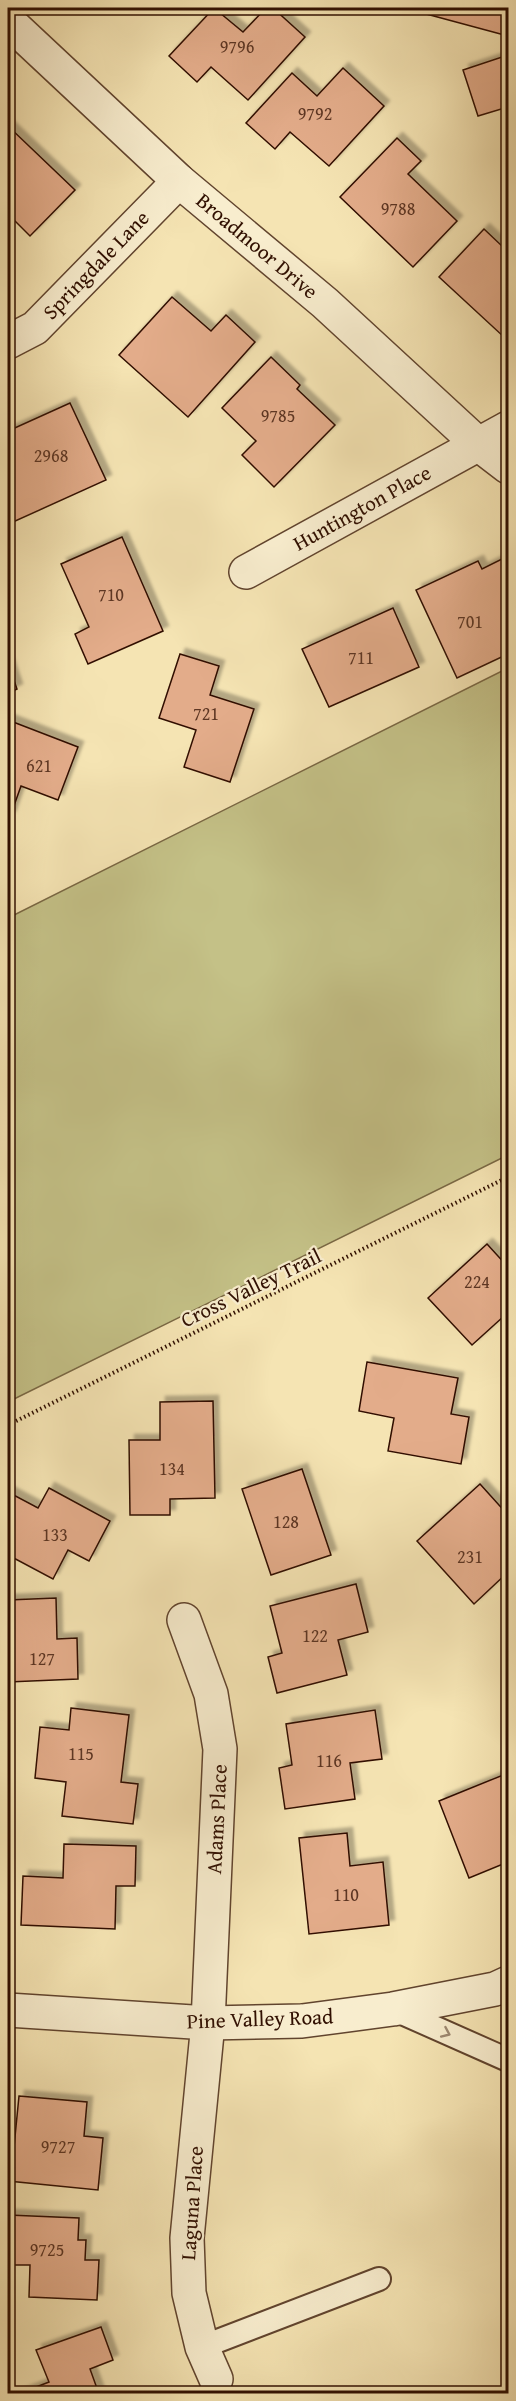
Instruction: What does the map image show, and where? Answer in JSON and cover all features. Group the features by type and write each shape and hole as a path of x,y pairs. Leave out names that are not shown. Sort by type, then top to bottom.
{"street":[{"name":"Broadmoor Drive","path":"8,21 179,181 324,303 478,444 508,467"},
{"name":"Springdale Lane","path":"8,342 36,328 179,181"},
{"name":"Huntington Place","path":"246,572 508,428"},
{"name":"Adams Place","path":"184,1620 211,1694 220,1749 208,2023"},
{"name":"Pine Valley Road","path":"8,2010 208,2023 302,2021 393,2009 495,1989 508,1983"},
{"name":"Laguna Place","path":"208,2023 187,2238 189,2293 202,2348 216,2379"}],"lane":[{"path":"393,2009 508,2060"},
{"path":"202,2348 379,2279"}],"path":[{"name":"Cross Valley Trail","path":"8,1425 508,1177"}],"shaded area":[{"path":"508,668 508,1155 8,1402 8,918"}],"building":[{"path":"214,8 243,32 266,8 273,8 305,37 248,100 211,67 197,82 169,56"},
{"path":"404,8 508,8 508,36"},
{"path":"508,55 508,107 478,116 463,70"},
{"path":"343,68 384,106 329,166 290,132 275,149 246,123 292,73 317,96"},
{"path":"8,126 75,190 30,236 8,214"},
{"path":"397,138 421,161 408,174 457,221 413,267 340,197"},
{"path":"484,229 504,248 508,243 508,334 505,338 439,277"},
{"path":"172,297 211,331 226,315 255,342 188,417 119,355"},
{"path":"271,357 300,385 297,389 335,425 274,487 242,455 256,441 222,408"},
{"path":"70,403 106,480 13,522 8,510 8,431"},
{"path":"122,537 163,631 88,664 75,634 89,627 61,564"},
{"path":"508,556 508,654 457,678 416,590 478,561 482,569"},
{"path":"393,608 419,667 329,707 302,649"},
{"path":"180,654 219,666 210,695 254,709 230,782 184,767 196,730 159,718"},
{"path":"8,663 17,689 8,693"},
{"path":"8,720 78,747 58,800 21,786 10,817 8,815"},
{"path":"487,1244 508,1267 508,1321 504,1316 472,1345 428,1298"},
{"path":"367,1362 458,1378 451,1414 469,1417 461,1464 388,1451 394,1418 359,1411"},
{"path":"213,1401 215,1498 170,1499 170,1515 130,1515 129,1440 160,1440 160,1402"},
{"path":"302,1469 331,1555 271,1575 242,1489"},
{"path":"480,1484 508,1515 508,1572 474,1604 417,1541"},
{"path":"49,1488 110,1521 89,1561 68,1550 53,1579 8,1555 8,1492 38,1508"},
{"path":"356,1584 368,1632 338,1640 347,1675 277,1693 268,1657 282,1653 270,1606"},
{"path":"56,1598 57,1639 77,1638 78,1679 8,1682 8,1600"},
{"path":"71,1708 129,1715 121,1782 138,1784 133,1824 62,1816 66,1782 35,1778 40,1727 69,1730"},
{"path":"375,1710 382,1759 350,1763 355,1799 285,1809 279,1768 292,1765 286,1724"},
{"path":"508,1773 508,1862 469,1878 439,1801"},
{"path":"347,1833 350,1866 383,1862 389,1925 309,1934 299,1838"},
{"path":"64,1844 136,1846 135,1886 116,1886 115,1929 21,1925 23,1876 63,1878"},
{"path":"19,2096 87,2102 84,2136 103,2138 98,2190 8,2181 8,2156 13,2157"},
{"path":"8,2215 79,2218 78,2240 86,2240 85,2260 99,2260 97,2300 29,2297 30,2265 8,2265"},
{"path":"101,2327 113,2360 90,2369 99,2394 18,2394 49,2382 36,2350"}]}
